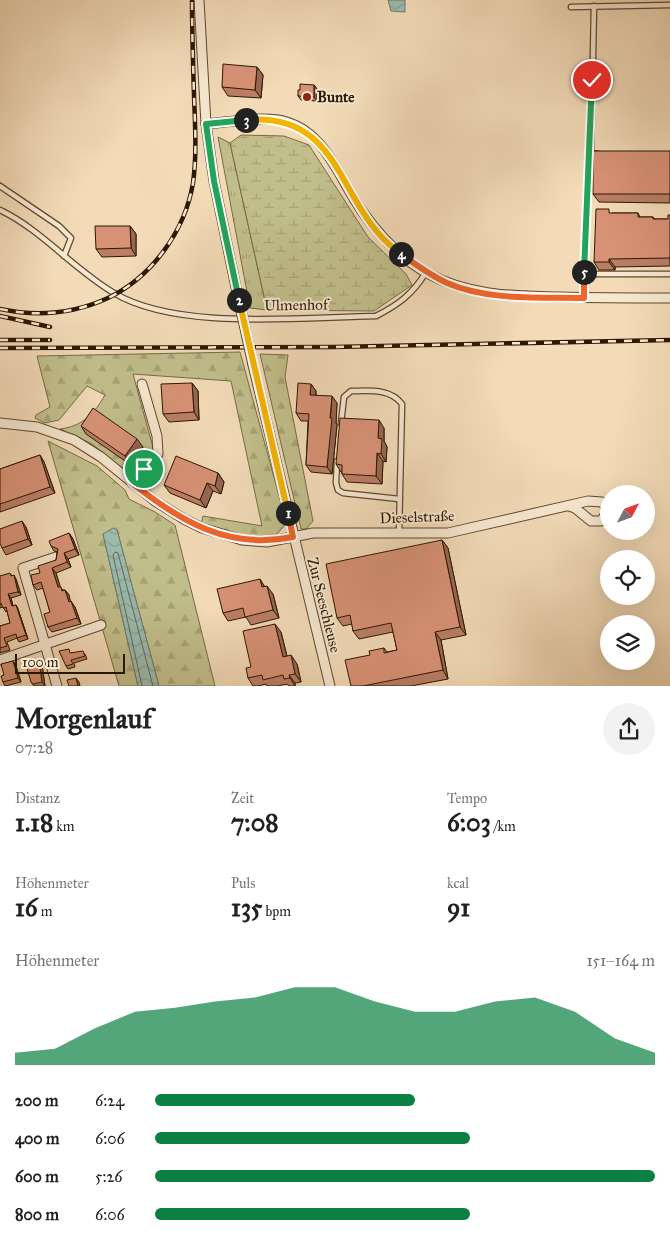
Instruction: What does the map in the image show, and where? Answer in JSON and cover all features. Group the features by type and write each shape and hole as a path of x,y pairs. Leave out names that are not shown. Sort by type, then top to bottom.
{"street":[{"name":"Zur Seeschleuse","path":"199,0 206,124 214,181 253,365 330,686"},
{"path":"206,124 279,120 296,126 313,136 329,156 356,202 376,230 396,251 426,272 448,283 472,290 510,296 670,298"},
{"path":"132,483 158,454 157,436 142,384"},
{"name":"Dieselstraße","path":"0,423 38,427 62,434 89,449 184,520 216,533 242,540 267,542 313,533 448,533 569,506"},
{"path":"56,557 23,568 57,686"},
{"path":"0,660 44,643 101,625"}],"lane":[{"path":"571,7 670,5"},
{"path":"584,298 591,153 594,6"},
{"path":"591,153 601,154"},
{"path":"0,186 59,226 71,238 64,256"},
{"name":"Ulmenhof","path":"0,210 15,218 88,277 140,306 192,317 376,316 397,306 416,289 426,272"},
{"path":"584,274 670,274"},
{"path":"340,431 344,397 351,391 386,392 396,396 404,410 399,533"},
{"path":"338,457 336,483 338,490 354,495 399,499"}],"green space":[{"path":"241,135 284,136 309,145 368,237 406,274 412,285 374,311 267,310 230,143"},
{"path":"218,137 230,143 267,310 250,308"},
{"path":"240,352 285,518 284,526 277,534 248,535 201,524 203,516 262,526 231,381 133,374 155,455 140,469 132,472 122,468 92,444 60,429 75,425 87,418 97,408 105,395 87,386 59,420 45,423 35,418 36,415 50,407 37,356"},
{"path":"260,354 288,355 285,377 313,521 306,529 301,529"},
{"path":"48,441 97,466 125,490 129,499 175,525 215,686 159,686 117,530 103,534 138,686 119,686"}],"water":[{"path":"388,0 405,0 405,12 391,11"},
{"path":"113,528 117,530 159,686 138,686 103,534"}],"building":[{"path":"223,64 257,67 255,90 222,87"},
{"path":"300,84 314,85 314,97 298,96"},
{"path":"593,151 670,151 670,194 593,194"},
{"path":"596,209 609,209 609,213 638,213 638,217 653,217 653,219 668,219 668,215 670,215 670,258 609,259 609,262 594,262"},
{"path":"95,226 130,226 131,248 96,249"},
{"path":"192,383 194,412 163,414 161,384"},
{"path":"298,383 311,384 310,395 332,396 330,418 332,418 327,467 306,465 309,414 296,413"},
{"path":"93,408 137,439 125,456 81,426"},
{"path":"340,418 379,420 378,438 382,439 381,454 377,453 376,476 342,474 342,465 336,464"},
{"path":"40,455 50,487 0,504 0,469"},
{"path":"176,456 218,473 215,486 207,483 200,500 164,485"},
{"path":"22,521 28,539 2,548 0,529"},
{"path":"69,533 75,549 64,553 67,562 52,568 58,587 61,587 62,591 65,590 77,618 48,627 44,614 50,612 41,582 33,585 31,575 40,573 38,566 56,560 58,549 51,546 49,541"},
{"path":"442,540 460,627 435,632 443,670 363,686 351,686 345,660 370,655 369,651 384,648 384,653 397,650 391,623 353,631 350,615 337,618 326,564"},
{"path":"10,573 11,576 14,575 18,592 8,594 12,606 16,605 26,635 17,638 16,634 4,638 7,646 0,648 0,626 10,623 6,607 3,608 0,604 0,576"},
{"path":"260,579 262,587 267,586 273,610 245,617 243,608 223,613 217,589"},
{"path":"275,624 283,657 291,655 295,674 289,675 290,678 284,679 283,675 263,680 262,675 248,678 246,668 251,667 243,631"},
{"path":"69,649 70,653 83,651 85,656 71,660 73,664 66,666 59,651"},
{"path":"13,661 18,678 3,682 1,676 4,675 1,664"},
{"path":"39,661 42,682 33,684 26,665"},
{"path":"76,678 78,686 69,686 67,680"}],"railway":[{"path":"0,309 28,313 68,311 108,298 139,278 164,251 174,235 189,201 194,172 192,0"},
{"path":"0,316 50,327"},
{"path":"0,340 50,340"},
{"path":"0,348 334,347 670,340"}],"place":[{"name":"Bunte","path":"307,97"}],"route":[{"path":"144,469 132,483 184,520 216,533 242,540 267,542 293,537 238,297 214,181 206,124 266,119 279,120 296,126 313,136 329,156 361,210 376,230 396,251 426,272 448,283 472,290 510,296 584,298 586,212 591,153 592,80"}]}
